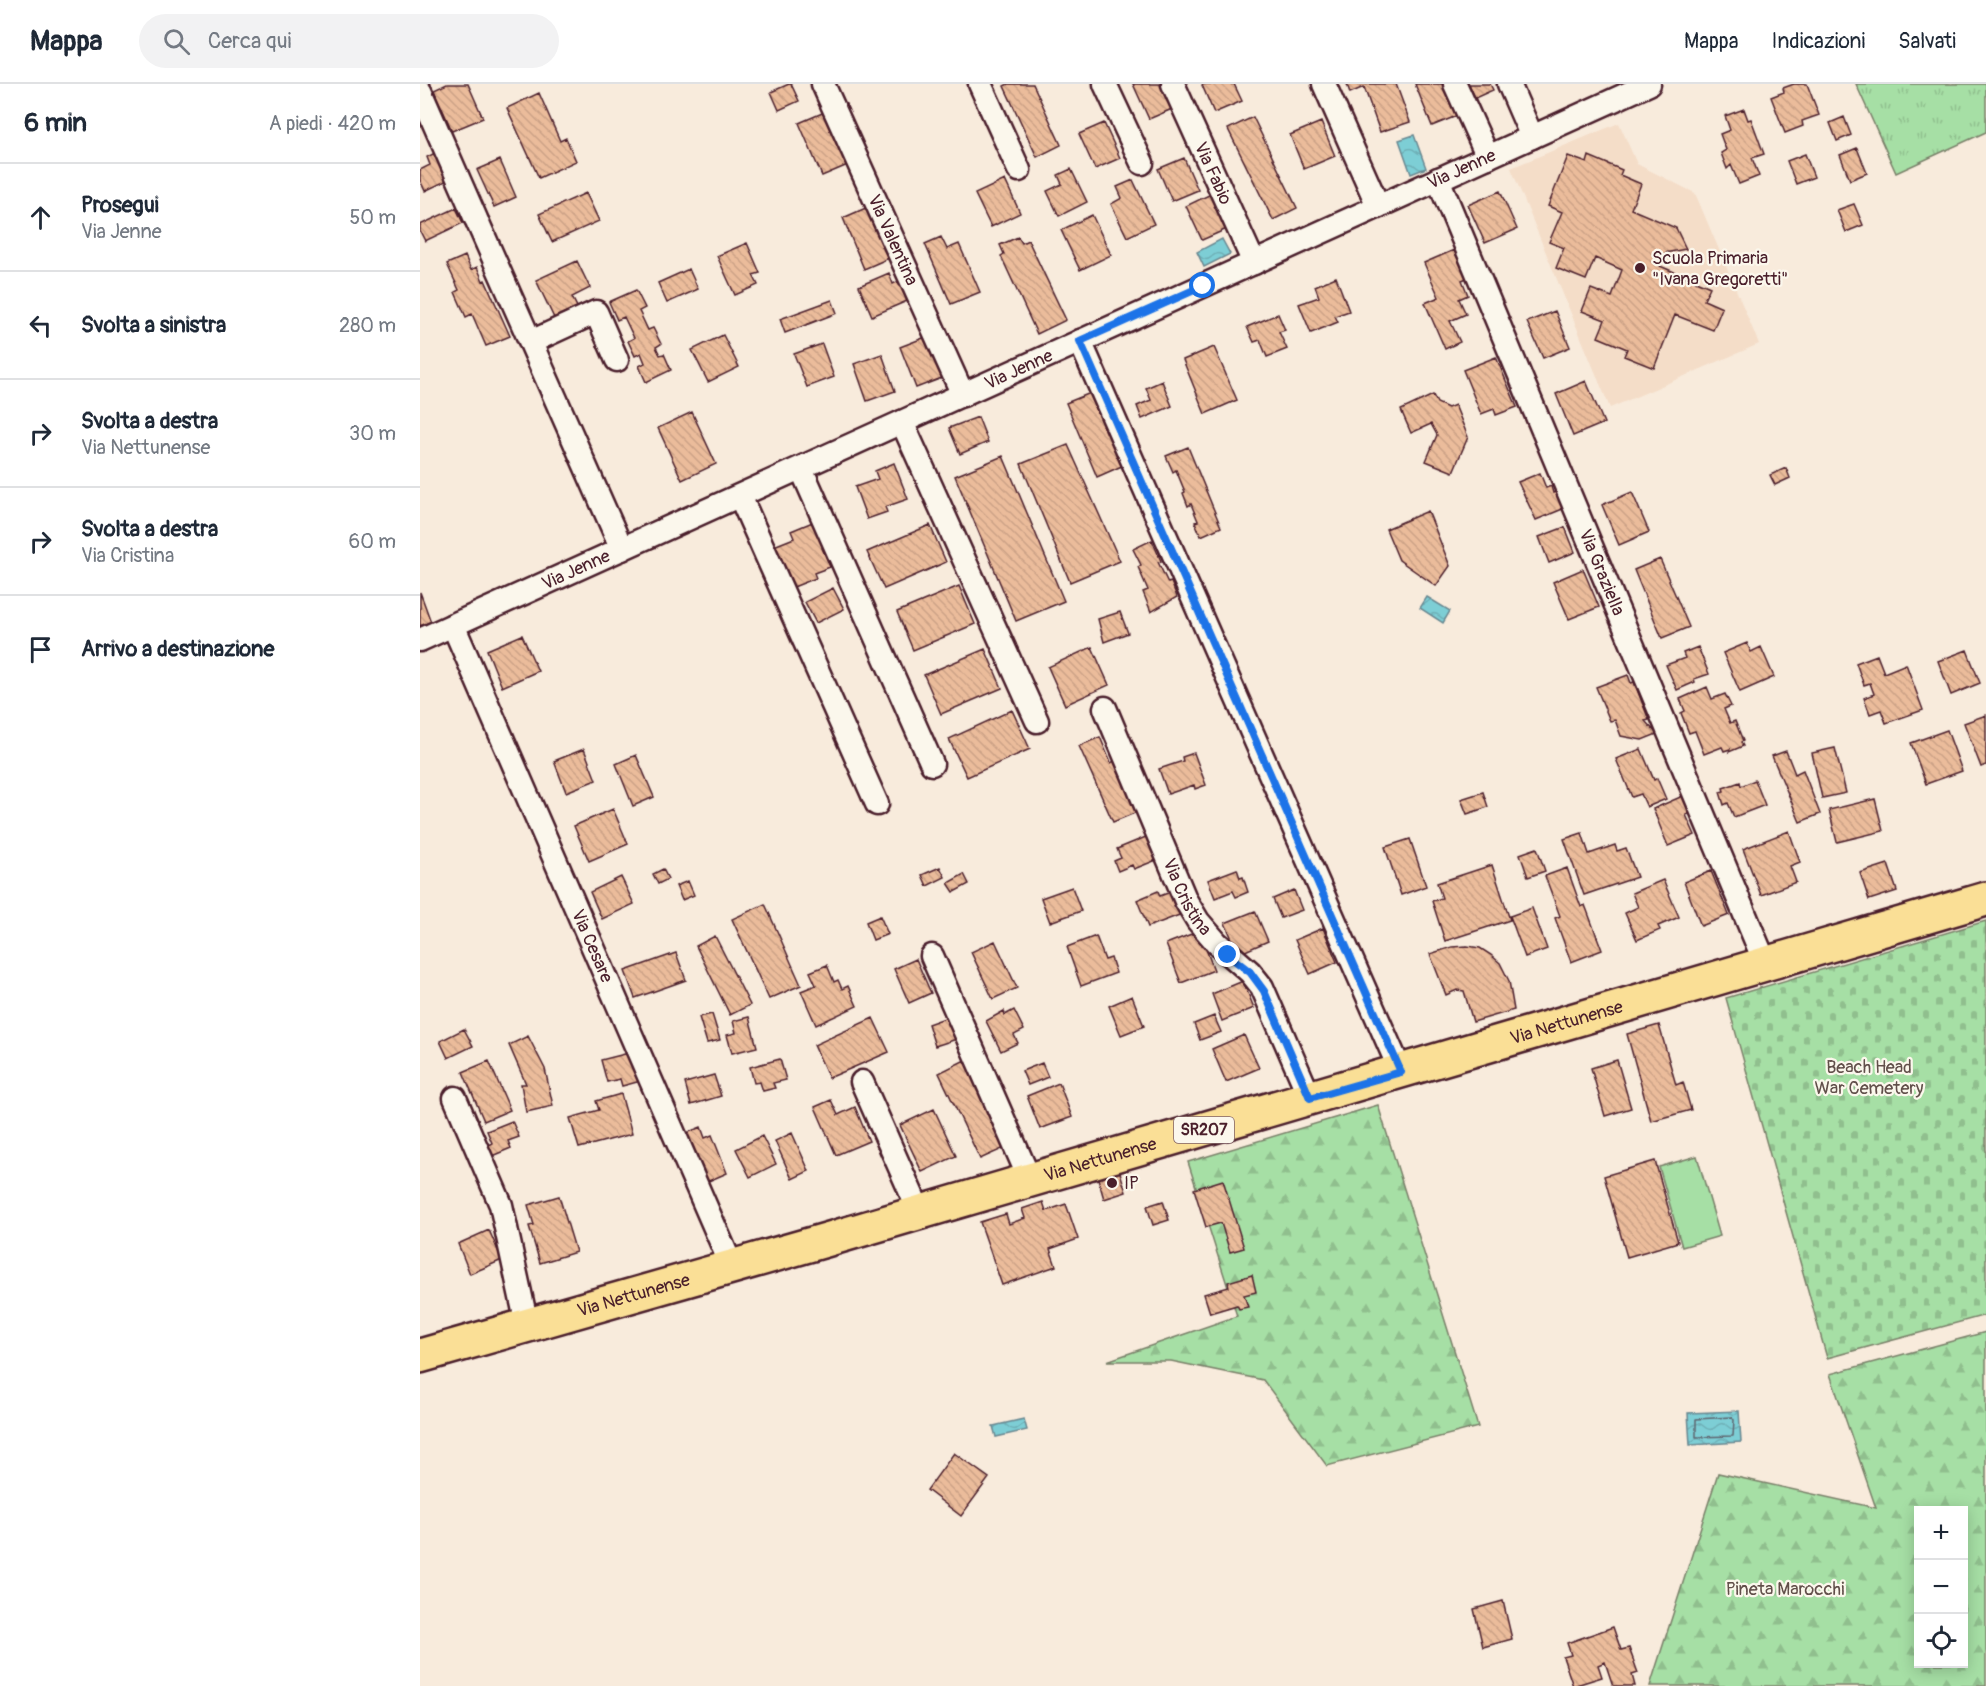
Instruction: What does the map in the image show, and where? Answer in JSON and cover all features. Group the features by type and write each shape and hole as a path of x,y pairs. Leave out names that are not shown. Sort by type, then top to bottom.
{"main road":[{"name":"Via Nettunense","path":"420,1356 920,1213 1986,900"}],"street":[{"name":"Via Valentina","path":"824,84 963,394"},
{"path":"980,84 1019,170"},
{"path":"1105,84 1142,163"},
{"name":"Via Fabio","path":"1173,84 1260,260"},
{"path":"1188,84 1260,260"},
{"path":"1323,84 1378,206"},
{"path":"1455,84 1488,157"},
{"path":"1509,84 1532,137"},
{"name":"Via Jenne","path":"420,640 1649,84"},
{"path":"420,91 622,549"},
{"name":"Via Graziella","path":"1438,179 1766,965"},
{"path":"531,342 596,312 617,360"},
{"path":"1080,341 1401,1072"},
{"path":"902,422 1037,721"},
{"path":"801,468 932,764"},
{"path":"740,496 877,804"},
{"name":"Via Cesare","path":"453,625 732,1267"},
{"name":"Via Cristina","path":"1105,708 1182,895 1198,921 1216,943 1246,968 1262,987 1310,1098"},
{"path":"932,956 1030,1180"},
{"path":"862,1082 920,1213"},
{"path":"455,1098 501,1205 528,1325"}],"shaded area":[{"name":"Scuola Primaria \"Ivana Gregoretti\"","path":"1619,123 1637,164 1695,193 1759,344 1610,408 1511,168"}],"green space":[{"path":"1856,84 1986,84 1986,132 1896,173"},
{"name":"Beach Head War Cemetery","path":"1986,921 1986,1315 1827,1358 1726,998"},
{"path":"1378,1105 1478,1427 1327,1466 1263,1380 1171,1361 1107,1361 1237,1316 1188,1162"},
{"path":"1697,1156 1720,1236 1682,1247 1659,1167"},
{"name":"Pineta Marocchi","path":"1986,1332 1986,1686 1650,1686 1718,1473 1876,1508 1830,1374"}],"water":[{"path":"1414,135 1426,168 1411,174 1399,140"},
{"path":"1222,239 1230,254 1204,267 1197,252"},
{"path":"1427,597 1450,611 1443,623 1420,608"},
{"path":"1739,1411 1741,1442 1690,1445 1688,1413"},
{"path":"1024,1419 1027,1430 996,1437 993,1426"}],"building":[{"path":"447,84 468,84 483,118 452,131 434,90"},
{"path":"789,84 799,101 779,110 771,92"},
{"path":"1033,84 1061,145 1037,157 1004,86"},
{"path":"1133,84 1160,84 1172,109 1149,119"},
{"path":"1234,84 1242,101 1214,113 1202,85"},
{"path":"1347,84 1396,84 1410,122 1380,132 1364,87 1350,93"},
{"path":"1415,84 1446,84 1459,115 1432,126"},
{"path":"1469,84 1490,84 1493,90 1475,98"},
{"path":"1794,84 1807,84 1819,115 1802,121 1803,126 1785,133 1771,97 1784,92 1783,88"},
{"path":"539,93 560,141 566,138 576,161 539,178 507,108"},
{"path":"1744,109 1748,120 1751,119 1764,154 1752,158 1759,176 1739,184 1731,165 1727,169 1721,153 1726,150 1720,134 1730,130 1725,116"},
{"path":"827,111 850,164 822,176 799,123"},
{"path":"1253,117 1297,208 1273,220 1228,129"},
{"path":"1844,117 1851,135 1837,141 1830,123"},
{"path":"1321,122 1335,156 1304,169 1290,135"},
{"path":"1104,123 1120,158 1095,169 1079,134"},
{"path":"1857,148 1867,173 1850,180 1840,155"},
{"path":"437,152 450,179 425,191 420,180 420,170 430,165 427,157"},
{"path":"1805,154 1814,177 1796,184 1787,161"},
{"path":"1568,156 1587,163 1589,156 1622,170 1620,175 1641,184 1631,209 1676,228 1686,249 1665,253 1660,266 1710,287 1704,300 1722,308 1713,330 1675,315 1654,368 1624,356 1627,349 1598,337 1605,320 1582,311 1591,289 1612,297 1622,270 1595,258 1586,280 1556,268 1564,248 1549,242 1562,212 1548,206"},
{"path":"1184,158 1198,190 1172,201 1158,169"},
{"path":"500,160 516,197 494,207 477,170"},
{"path":"1071,169 1087,202 1059,216 1047,191 1062,184 1058,175"},
{"path":"1005,180 1020,213 991,227 975,194"},
{"path":"1133,180 1154,224 1127,237 1111,204 1122,198 1117,187"},
{"path":"1500,191 1517,229 1485,243 1468,205"},
{"path":"586,193 599,221 552,242 539,214"},
{"path":"1213,193 1229,228 1202,240 1186,206"},
{"path":"1854,204 1863,225 1846,232 1837,210"},
{"path":"868,207 889,258 864,269 843,218"},
{"path":"456,208 463,223 425,241 420,225"},
{"path":"1092,215 1111,255 1080,270 1061,230"},
{"path":"941,237 947,249 959,244 980,292 951,304 925,244"},
{"path":"1018,237 1022,243 1028,240 1066,320 1037,334 1001,256 1004,254 1000,245"},
{"path":"747,243 760,273 753,275 758,285 735,295 717,256"},
{"path":"1454,250 1467,278 1462,280 1468,295 1459,299 1466,314 1450,321 1460,342 1445,349 1425,303 1439,297 1424,263"},
{"path":"465,256 471,270 477,267 483,281 485,280 510,336 486,346 472,314 466,317 455,292 459,290 447,264"},
{"path":"577,261 590,288 572,297 577,307 554,318 536,280"},
{"path":"689,269 698,289 667,303 658,283"},
{"path":"889,273 893,284 899,281 907,301 872,316 859,286"},
{"path":"1336,277 1349,311 1335,316 1338,322 1311,333 1299,304 1319,297 1315,286"},
{"path":"636,290 645,308 639,311 648,330 653,328 661,344 656,347 660,355 664,354 671,370 646,382 639,366 645,363 641,353 635,356 628,341 634,338 624,317 617,320 609,302"},
{"path":"832,300 837,313 785,333 780,319"},
{"path":"1555,311 1570,347 1543,358 1527,322"},
{"path":"1278,314 1285,330 1279,332 1287,349 1267,357 1260,340 1254,342 1247,327"},
{"path":"723,335 739,367 708,382 692,350"},
{"path":"931,335 947,376 916,388 900,347"},
{"path":"822,344 834,377 807,387 794,354"},
{"path":"1214,347 1237,400 1205,414 1183,360"},
{"path":"882,354 895,391 867,401 854,364"},
{"path":"1496,357 1517,407 1496,415 1494,409 1481,414 1463,370"},
{"path":"1162,381 1172,406 1142,419 1137,406 1151,400 1146,388"},
{"path":"1586,381 1604,423 1573,436 1556,394"},
{"path":"1093,392 1124,465 1097,477 1066,403"},
{"path":"1433,395 1437,403 1448,408 1455,405 1468,437 1453,472 1426,461 1437,435 1431,424 1411,433 1401,410"},
{"path":"692,412 716,464 682,480 658,428"},
{"path":"978,417 988,442 960,454 949,428"},
{"path":"1068,445 1120,561 1070,582 1021,464"},
{"path":"1188,447 1221,527 1201,536 1191,504 1188,506 1176,470 1173,472 1166,456"},
{"path":"1003,456 1064,601 1016,621 955,476"},
{"path":"894,463 908,499 885,507 887,512 867,519 855,487 878,479 875,471"},
{"path":"1786,468 1790,478 1775,485 1770,475"},
{"path":"1540,473 1546,488 1551,486 1553,493 1558,490 1565,508 1536,520 1518,482"},
{"path":"1632,492 1649,532 1619,545 1602,505"},
{"path":"1428,511 1450,566 1436,586 1399,560 1386,529"},
{"path":"815,521 826,547 822,548 830,567 814,573 816,578 791,588 774,546 794,538 791,531"},
{"path":"930,525 946,562 884,589 867,552"},
{"path":"1565,527 1575,552 1549,563 1539,537"},
{"path":"1152,540 1161,561 1158,562 1168,583 1171,582 1177,597 1151,612 1143,592 1148,590 1138,567 1141,565 1133,549"},
{"path":"1660,559 1689,627 1662,638 1634,570"},
{"path":"1583,569 1599,607 1569,619 1553,582"},
{"path":"959,586 975,624 913,650 897,612"},
{"path":"833,588 844,609 816,623 805,602"},
{"path":"420,592 431,622 420,626"},
{"path":"1120,612 1128,633 1104,642 1098,619"},
{"path":"522,635 538,671 502,687 487,650"},
{"path":"1747,643 1751,652 1761,647 1774,677 1740,692 1723,653"},
{"path":"1092,647 1109,685 1065,705 1048,667"},
{"path":"1698,647 1709,674 1694,679 1695,682 1677,690 1666,665 1685,658 1683,653"},
{"path":"985,649 1002,688 941,714 924,675"},
{"path":"1967,650 1980,683 1951,695 1938,661"},
{"path":"1877,655 1884,673 1906,664 1923,710 1886,723 1881,710 1870,714 1864,698 1874,694 1870,683 1864,685 1856,663"},
{"path":"1628,675 1631,683 1634,682 1649,720 1645,721 1657,734 1642,740 1621,736 1615,720 1610,721 1596,687"},
{"path":"1707,687 1712,699 1725,694 1731,706 1724,709 1730,723 1735,721 1743,746 1729,752 1730,749 1724,751 1722,747 1704,754 1695,731 1689,733 1681,713 1685,711 1680,699"},
{"path":"1012,710 1030,749 967,777 949,739"},
{"path":"1986,715 1986,765 1981,767 1964,723"},
{"path":"1947,730 1962,771 1926,784 1911,743"},
{"path":"1100,737 1111,763 1114,761 1137,812 1113,822 1079,746"},
{"path":"1835,748 1846,793 1822,798 1812,753"},
{"path":"584,749 596,780 566,792 554,761"},
{"path":"1641,749 1654,780 1657,778 1666,799 1647,807 1641,794 1632,797 1616,759"},
{"path":"1786,751 1795,774 1803,770 1820,814 1800,822 1772,756"},
{"path":"1194,753 1206,785 1195,789 1194,785 1168,794 1159,769 1183,761 1182,757"},
{"path":"636,755 654,797 633,806 616,764"},
{"path":"1755,780 1765,805 1734,817 1728,803 1724,805 1720,792 1724,791 1723,788 1740,782 1741,786"},
{"path":"1483,792 1488,807 1467,814 1461,799"},
{"path":"1685,795 1692,813 1686,815 1695,835 1668,846 1653,809"},
{"path":"1875,799 1883,831 1837,842 1829,810"},
{"path":"613,809 628,844 589,861 574,826"},
{"path":"1789,831 1800,862 1790,866 1796,882 1761,895 1743,849"},
{"path":"1582,833 1589,854 1615,845 1617,851 1626,848 1637,877 1584,895 1564,839"},
{"path":"1153,834 1159,859 1134,869 1132,865 1118,871 1114,861 1121,858 1117,849"},
{"path":"1410,839 1426,886 1401,895 1385,847"},
{"path":"1537,848 1545,871 1528,877 1520,854"},
{"path":"1888,864 1897,891 1869,900 1860,873"},
{"path":"1492,865 1510,920 1445,941 1432,901 1442,898 1437,883"},
{"path":"940,867 945,877 927,886 922,875"},
{"path":"1567,868 1581,907 1585,905 1602,950 1571,962 1555,918 1560,916 1545,876"},
{"path":"663,869 668,879 658,884 653,874"},
{"path":"1237,869 1240,878 1243,877 1248,892 1236,897 1233,891 1215,898 1208,880"},
{"path":"1711,871 1729,915 1701,926 1684,882"},
{"path":"964,874 969,884 954,892 948,883"},
{"path":"621,877 634,904 602,919 590,892"},
{"path":"1663,880 1679,917 1658,926 1660,930 1637,940 1625,913 1638,907 1632,893"},
{"path":"688,881 694,895 682,900 676,886"},
{"path":"1072,887 1081,911 1050,922 1041,898"},
{"path":"1294,890 1302,910 1281,918 1273,899"},
{"path":"1158,891 1160,896 1173,891 1182,914 1148,927 1137,900"},
{"path":"765,904 801,985 769,999 732,919"},
{"path":"1532,908 1547,949 1525,957 1510,916"},
{"path":"1255,911 1268,941 1243,952 1236,948 1225,923"},
{"path":"880,916 888,934 873,940 866,922"},
{"path":"1323,928 1337,962 1310,974 1295,940"},
{"path":"1199,931 1214,970 1181,983 1166,944"},
{"path":"715,936 750,1005 730,1015 696,946"},
{"path":"1096,936 1105,960 1111,958 1116,973 1081,986 1067,947"},
{"path":"995,941 1017,988 993,999 971,952"},
{"path":"1452,947 1480,948 1500,963 1509,981 1514,1010 1473,1022 1464,991 1457,990 1446,995 1430,954"},
{"path":"676,953 686,980 635,998 625,971"},
{"path":"916,959 931,993 909,1003 894,969"},
{"path":"827,965 834,982 838,980 842,989 848,986 857,1006 816,1025 801,991 816,985 810,972"},
{"path":"1243,981 1254,1008 1222,1021 1212,994"},
{"path":"1132,996 1144,1026 1121,1035 1109,1006"},
{"path":"1014,1010 1024,1030 1014,1035 1018,1043 1001,1051 986,1021 1004,1011 1005,1015"},
{"path":"712,1014 720,1040 707,1043 699,1017"},
{"path":"953,1015 960,1038 935,1046 928,1024"},
{"path":"1214,1016 1221,1032 1200,1040 1194,1024"},
{"path":"749,1017 757,1047 732,1053 727,1035 736,1033 733,1021"},
{"path":"873,1018 889,1052 829,1078 814,1045"},
{"path":"1659,1025 1676,1085 1683,1082 1691,1110 1651,1121 1627,1034"},
{"path":"464,1029 473,1046 448,1058 440,1041"},
{"path":"1244,1035 1259,1068 1226,1082 1212,1049"},
{"path":"528,1036 545,1069 553,1106 526,1112 521,1084 526,1084 509,1045"},
{"path":"633,1052 641,1081 622,1086 620,1079 607,1082 601,1060"},
{"path":"780,1059 786,1080 773,1083 775,1088 763,1091 760,1082 754,1083 750,1067"},
{"path":"965,1060 1007,1147 980,1159 939,1073"},
{"path":"1617,1060 1631,1108 1605,1116 1591,1068"},
{"path":"489,1061 510,1110 484,1121 463,1072"},
{"path":"1042,1063 1048,1077 1028,1085 1022,1071"},
{"path":"714,1075 721,1096 691,1105 685,1083"},
{"path":"1059,1083 1072,1117 1040,1129 1027,1096"},
{"path":"621,1094 632,1134 579,1148 570,1118 599,1110 596,1101"},
{"path":"831,1100 838,1115 855,1107 869,1141 836,1155 815,1107"},
{"path":"934,1109 956,1156 922,1172 900,1125"},
{"path":"512,1121 519,1137 508,1141 511,1148 492,1156 488,1145 492,1143 487,1131"},
{"path":"701,1127 705,1138 712,1135 727,1173 704,1183 684,1134"},
{"path":"792,1133 809,1171 792,1179 775,1141"},
{"path":"762,1136 776,1164 750,1177 736,1149"},
{"path":"1655,1161 1678,1242 1627,1257 1604,1176"},
{"name":"IP","path":"1119,1169 1126,1192 1104,1199 1097,1175"},
{"path":"1223,1180 1244,1248 1230,1252 1221,1223 1206,1227 1194,1189"},
{"path":"559,1196 576,1252 540,1263 529,1226 534,1225 528,1205"},
{"path":"1163,1201 1169,1220 1153,1225 1147,1206"},
{"path":"1043,1202 1046,1211 1066,1204 1078,1239 1050,1249 1056,1266 1002,1285 980,1222 1006,1214 1009,1224 1025,1218 1022,1209"},
{"path":"489,1230 502,1260 470,1274 458,1244"},
{"path":"1252,1275 1256,1292 1244,1295 1248,1307 1239,1309 1237,1305 1210,1313 1204,1294 1229,1287 1228,1282"},
{"path":"954,1453 989,1478 961,1516 927,1490"},
{"path":"1503,1601 1512,1639 1483,1647 1474,1609"},
{"path":"1613,1627 1621,1650 1629,1648 1638,1673 1632,1675 1635,1686 1613,1686 1605,1662 1598,1665 1602,1677 1573,1686 1563,1657 1571,1655 1567,1643"}],"place":[{"name":"Scuola Primaria \"Ivana Gregoretti\"","path":"1640,268"},
{"name":"IP","path":"1112,1183"}],"route":[{"path":"1203,286 1080,341 1401,1072 1310,1098 1264,991 1250,972 1228,955"}]}
